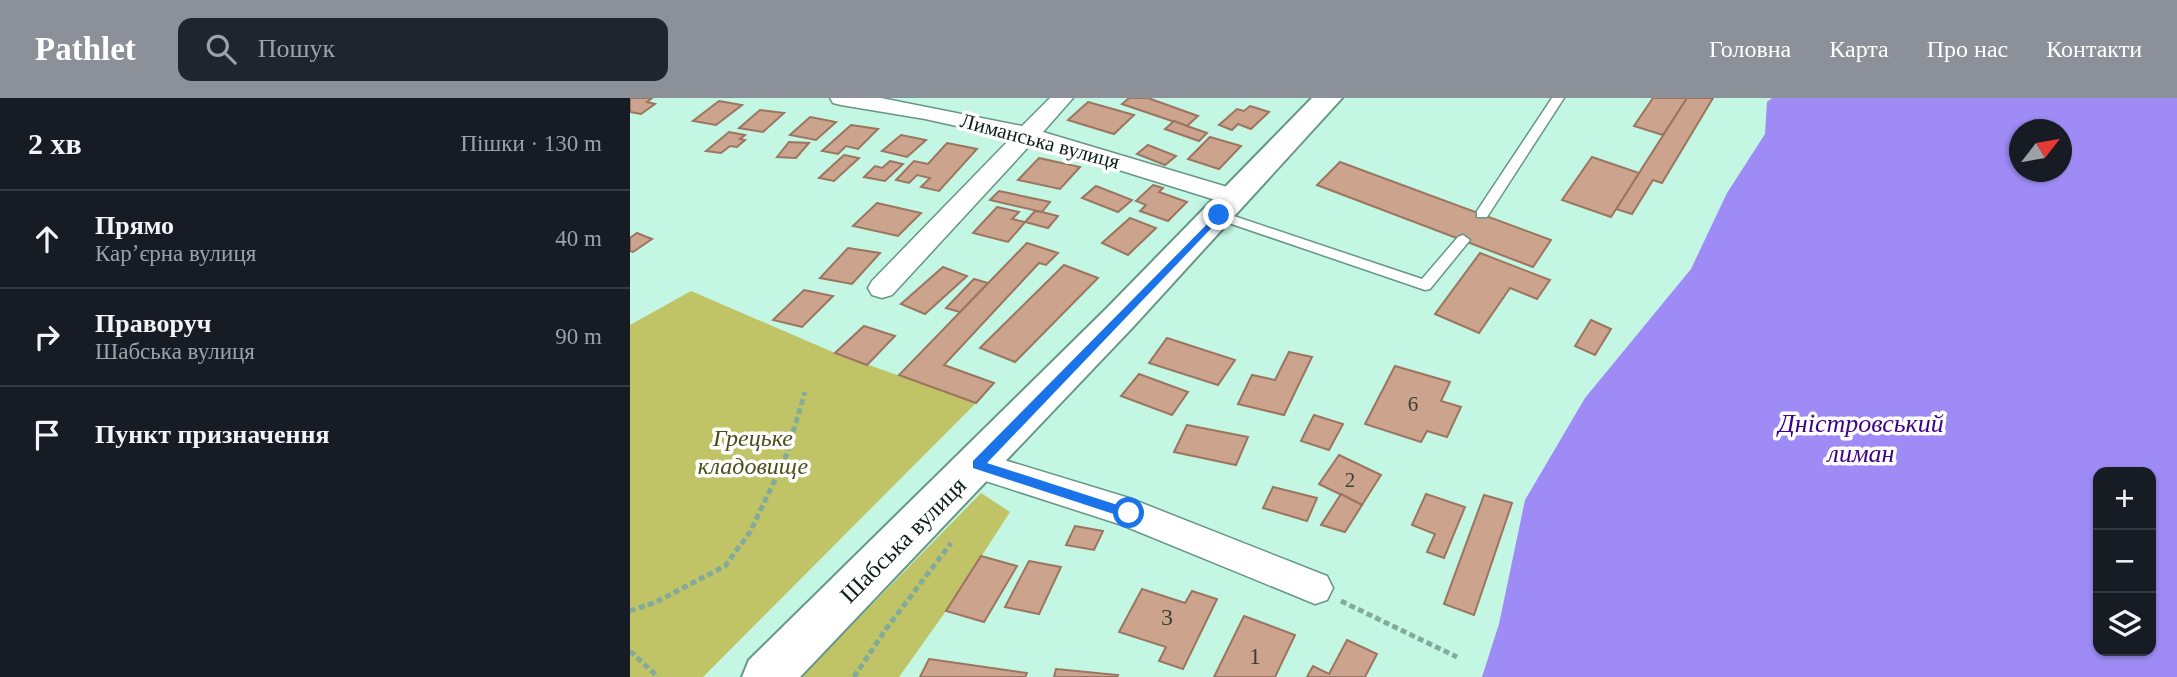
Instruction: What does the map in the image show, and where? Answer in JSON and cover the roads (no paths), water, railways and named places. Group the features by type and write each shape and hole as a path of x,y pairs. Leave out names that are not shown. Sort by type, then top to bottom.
{"main road":[{"name":"Шабська вулиця","path":"766,677 978,465 1227,207 1328,98"}],"street":[{"name":"Лиманська вулиця","path":"841,98 925,112 1026,134 1227,207"},
{"path":"882,288 1062,98"},
{"path":"978,465 1129,513 1315,588"}],"lane":[{"path":"1482,214 1558,98"},
{"path":"1227,207 1425,285 1462,240"}],"water":[{"name":"Дністровський лиман","path":"1772,98 2177,98 2177,677 1482,677 1499,624 1525,500 1585,398 1691,269 1727,193 1765,134 1767,102"}],"park label":[{"name":"Грецьке кладовище","path":"753,452"}]}
